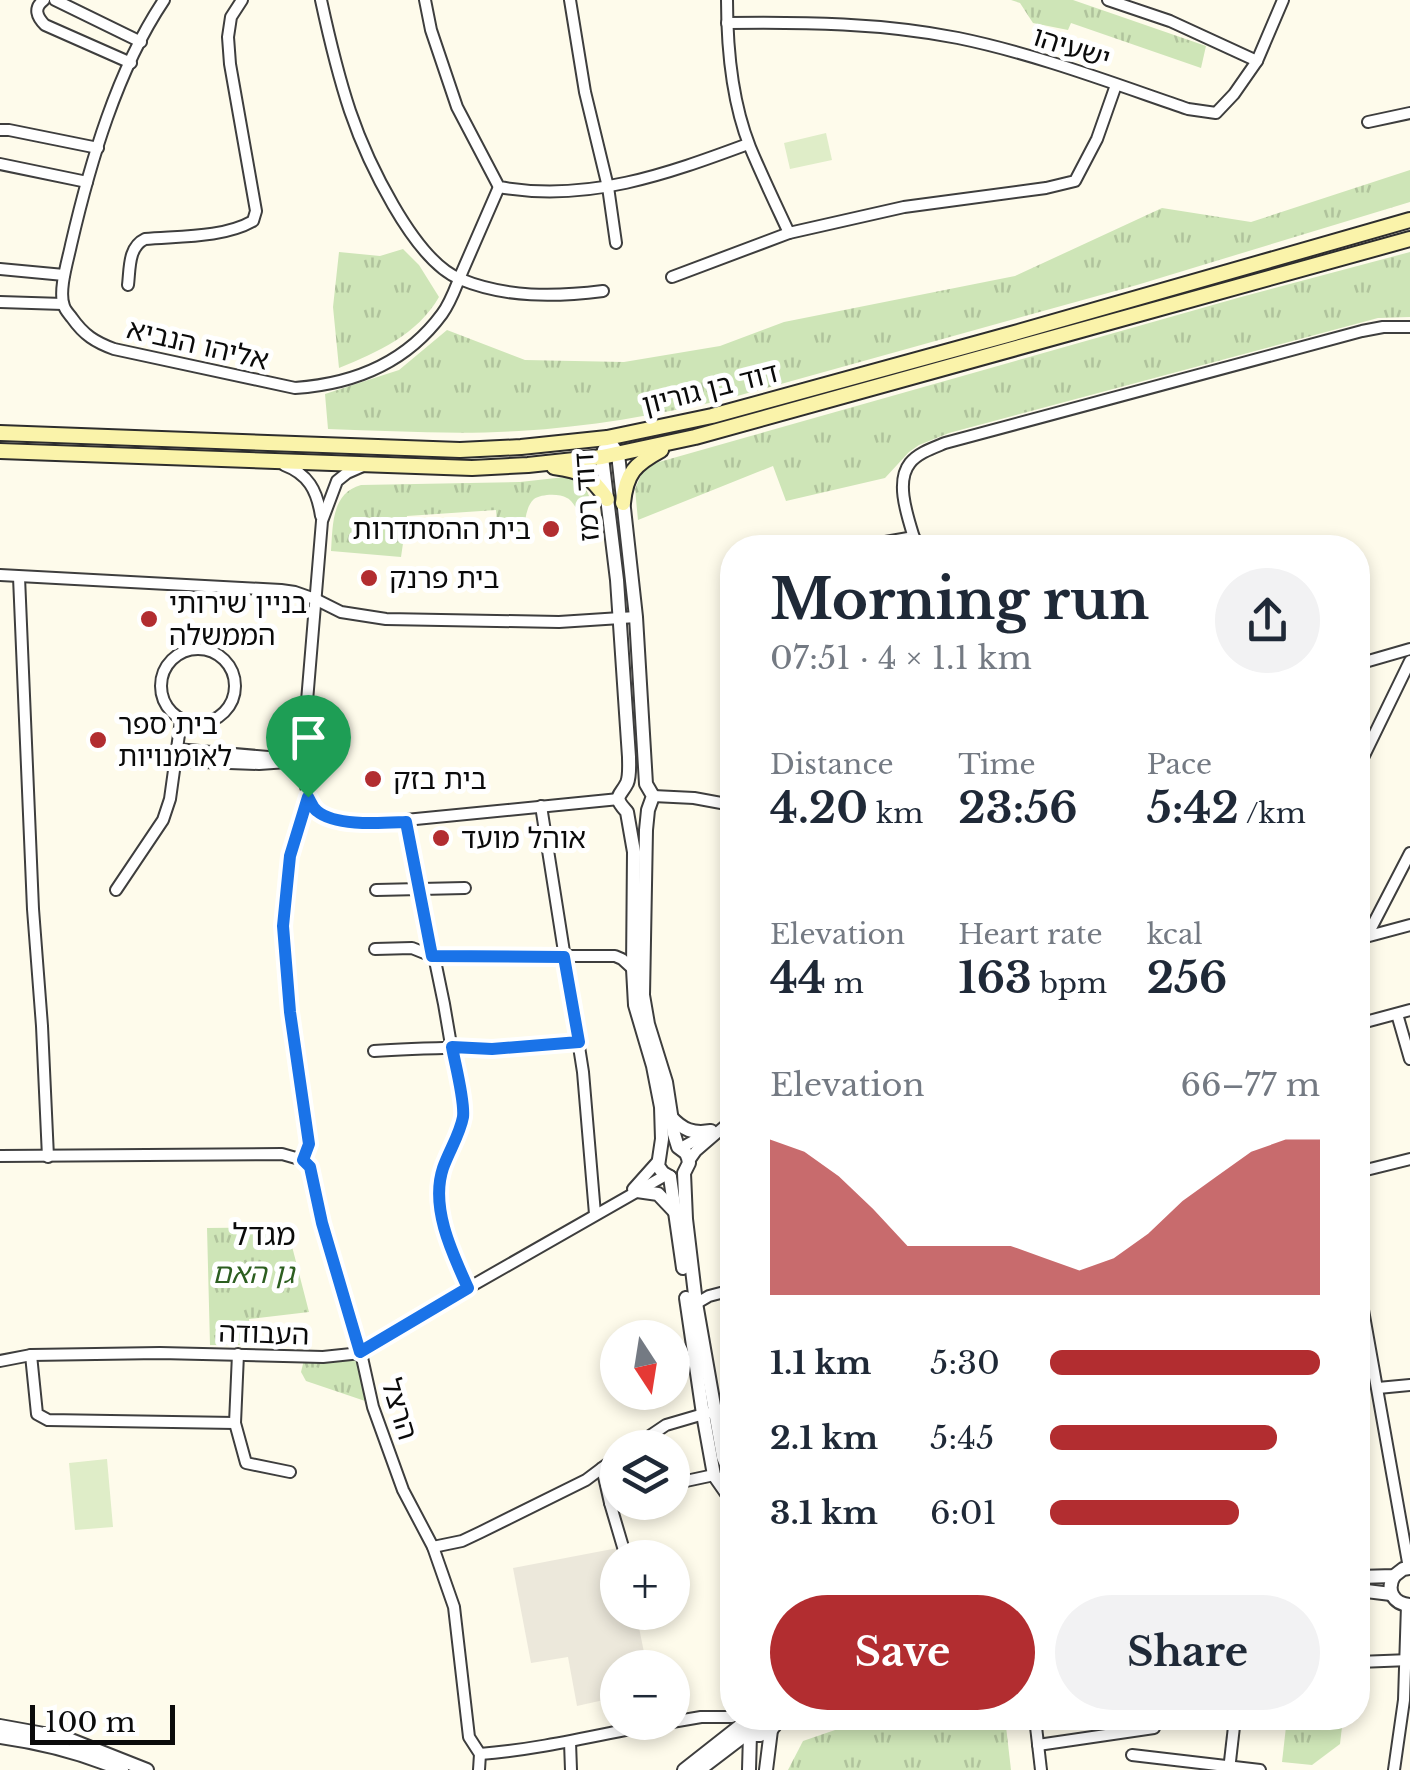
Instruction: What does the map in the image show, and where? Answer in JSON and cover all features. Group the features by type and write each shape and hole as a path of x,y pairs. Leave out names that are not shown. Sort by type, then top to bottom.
{"main road":[{"name":"דוד בן גוריון","path":"0,433 460,450 607,438 712,416 1410,220"},
{"name":"דוד בן גוריון","path":"0,450 472,468 610,456 683,440 1410,238"},
{"path":"624,503 625,486 635,468 683,440"},
{"path":"528,465 584,474 607,499"}],"street":[{"path":"44,0 36,11 45,26 131,63"},
{"path":"55,0 140,42"},
{"path":"0,302 63,304 64,275 98,148 140,42 164,0"},
{"path":"128,285 138,242 214,232 253,221 256,211 228,38 231,17 242,0"},
{"path":"321,0 350,113 406,226 436,265 459,279 510,294 567,296 603,291"},
{"path":"425,0 457,107 499,187 530,192 608,187 649,178 748,144"},
{"path":"570,0 616,243"},
{"path":"727,0 735,90 748,144 789,233"},
{"path":"1108,0 1170,21 1256,61 1283,0"},
{"name":"ישעיהו","path":"727,24 833,23 957,38 1188,109 1216,112 1234,94 1256,61"},
{"path":"672,277 789,233 904,206 1075,181 1116,84"},
{"path":"1368,122 1410,114"},
{"path":"0,130 98,148"},
{"path":"0,164 88,182"},
{"name":"אליהו הנביא","path":"63,304 82,332 94,342 114,349 295,388 357,378 389,362 416,342 444,312 499,187"},
{"path":"0,268 64,275"},
{"path":"914,535 903,492 904,476 910,463 944,443 1362,331 1410,327"},
{"name":"דוד רמז","path":"607,438 624,503 650,790"},
{"name":"דוד רמז","path":"610,456 607,499 629,757 627,783"},
{"name":"הרצל","path":"274,461 307,478 319,503 322,522 302,761 308,797 290,856 283,926 290,1012 309,1144 303,1160 310,1167 373,1408 403,1490 433,1547 454,1607 469,1737 480,1754 479,1770"},
{"name":"הרצל","path":"322,522 338,482 364,466"},
{"path":"0,576 296,592 340,612 410,620 559,622 636,617"},
{"path":"19,577 48,1157"},
{"path":"192,649 216,653 225,660 236,683 228,708 207,722 181,720 164,704 160,680 164,669 181,652 192,649"},
{"path":"1370,661 1410,650"},
{"path":"1370,743 1410,661"},
{"path":"116,890 163,820 170,799 181,720"},
{"path":"176,754 302,761"},
{"path":"720,803 650,790 636,780 627,783 619,798 627,812 634,852 633,969 638,1019 661,1108 660,1170 675,1177 720,1130"},
{"path":"650,790 643,994 671,1117 680,1148 686,1153 692,1306"},
{"path":"308,797 317,811 340,820 374,823 619,798"},
{"path":"542,806 584,1072 596,1214"},
{"path":"627,812 638,814 648,810"},
{"path":"406,822 463,1115 444,1165 439,1194 446,1232 468,1288"},
{"path":"1370,924 1410,853"},
{"path":"376,890 465,888"},
{"path":"1370,936 1410,925"},
{"path":"375,948 412,948 432,956 615,956 633,969"},
{"path":"1370,1021 1410,1010"},
{"path":"1397,1014 1410,1059"},
{"path":"374,1050 492,1049 579,1042"},
{"path":"671,1117 688,1131 711,1131"},
{"path":"659,1157 668,1147 680,1148 720,1126"},
{"path":"0,1156 282,1154 303,1160"},
{"name":"העבודה","path":"608,1207 637,1186 659,1157"},
{"path":"1370,1169 1410,1158"},
{"path":"668,1176 692,1306 714,1475 720,1484"},
{"name":"העבודה","path":"0,1360 31,1355 323,1357 360,1352 668,1176"},
{"path":"637,1191 658,1194 676,1213"},
{"path":"692,1306 720,1293"},
{"path":"1370,1346 1404,1505 1409,1568 1394,1576 1390,1587 1398,1602 1408,1605 1408,1660 1394,1770"},
{"path":"238,1354 235,1423 246,1463 290,1472"},
{"path":"31,1355 37,1414 48,1420 235,1423"},
{"path":"1378,1388 1410,1385"},
{"path":"659,1430 708,1413"},
{"path":"708,1413 720,1451"},
{"path":"433,1547 462,1541 600,1470"},
{"path":"690,1480 714,1475"},
{"path":"1370,1577 1394,1576"},
{"path":"1370,1591 1391,1594"},
{"path":"1370,1662 1408,1660"},
{"path":"690,1719 720,1720"},
{"path":"0,1726 66,1738 147,1770"},
{"path":"684,1770 736,1730"},
{"path":"699,1770 738,1730"},
{"path":"746,1730 750,1770"},
{"path":"766,1770 775,1730"},
{"path":"1036,1730 1040,1770"},
{"path":"1038,1746 1141,1730"},
{"path":"1230,1768 1233,1730"},
{"path":"480,1754 600,1736"},
{"path":"0,1738 36,1742 122,1770"},
{"path":"570,1742 571,1770"},
{"path":"1132,1755 1260,1770"}],"green space":[{"path":"1011,0 1073,0 1206,46 1201,68 1071,23 1068,30 1033,23 1020,3"},
{"path":"826,133 832,160 790,169 784,143"},
{"path":"1410,170 1410,202 1137,285 723,400 622,420 545,429 447,433 328,429 325,394 399,370 447,330 525,360 624,362 720,346 784,322 1015,276 1162,208 1251,222"},
{"path":"403,249 419,265 439,297 408,332 382,349 339,368 333,307 339,252 380,256"},
{"path":"1410,252 1410,317 1378,318 949,433 909,452 885,478 786,501 773,466 638,520 635,489 645,466"},
{"path":"565,477 584,487 593,507 578,510 564,496 541,496 529,506 524,531 498,533 496,510 407,516 401,557 331,551 339,503 351,489 361,485 520,482"},
{"name":"גן האם","path":"287,1227 309,1312 249,1319 251,1345 210,1345 207,1228"},
{"path":"358,1358 368,1402 306,1381 301,1372 304,1360"},
{"path":"107,1459 113,1527 75,1530 69,1463"},
{"path":"835,1730 1006,1730 1011,1770 788,1770 803,1741"},
{"path":"1286,1730 1342,1730 1340,1744 1312,1765 1282,1762"}],"shaded area":[{"path":"600,1551 600,1630 639,1630 644,1650 600,1650 600,1701 577,1706 568,1657 531,1663 513,1568"}],"place":[{"name":"בית ההסתדרות","path":"551,529"},
{"name":"בית פרנק","path":"369,578"},
{"name":"בניין שירותי הממשלה","path":"149,619"},
{"name":"בית ספר לאומנויות","path":"98,740"},
{"name":"בית בזק","path":"373,779"},
{"name":"אוהל מועד","path":"441,838"}],"district":[{"name":"מגדל","path":"264,1235"}],"route":[{"path":"308,797 317,811 340,820 406,822 432,956 564,957 579,1042 492,1049 452,1047 463,1115 444,1165 439,1194 446,1232 468,1288 360,1352 322,1223 310,1167 303,1160 309,1144 283,948 290,856 308,797"}]}
